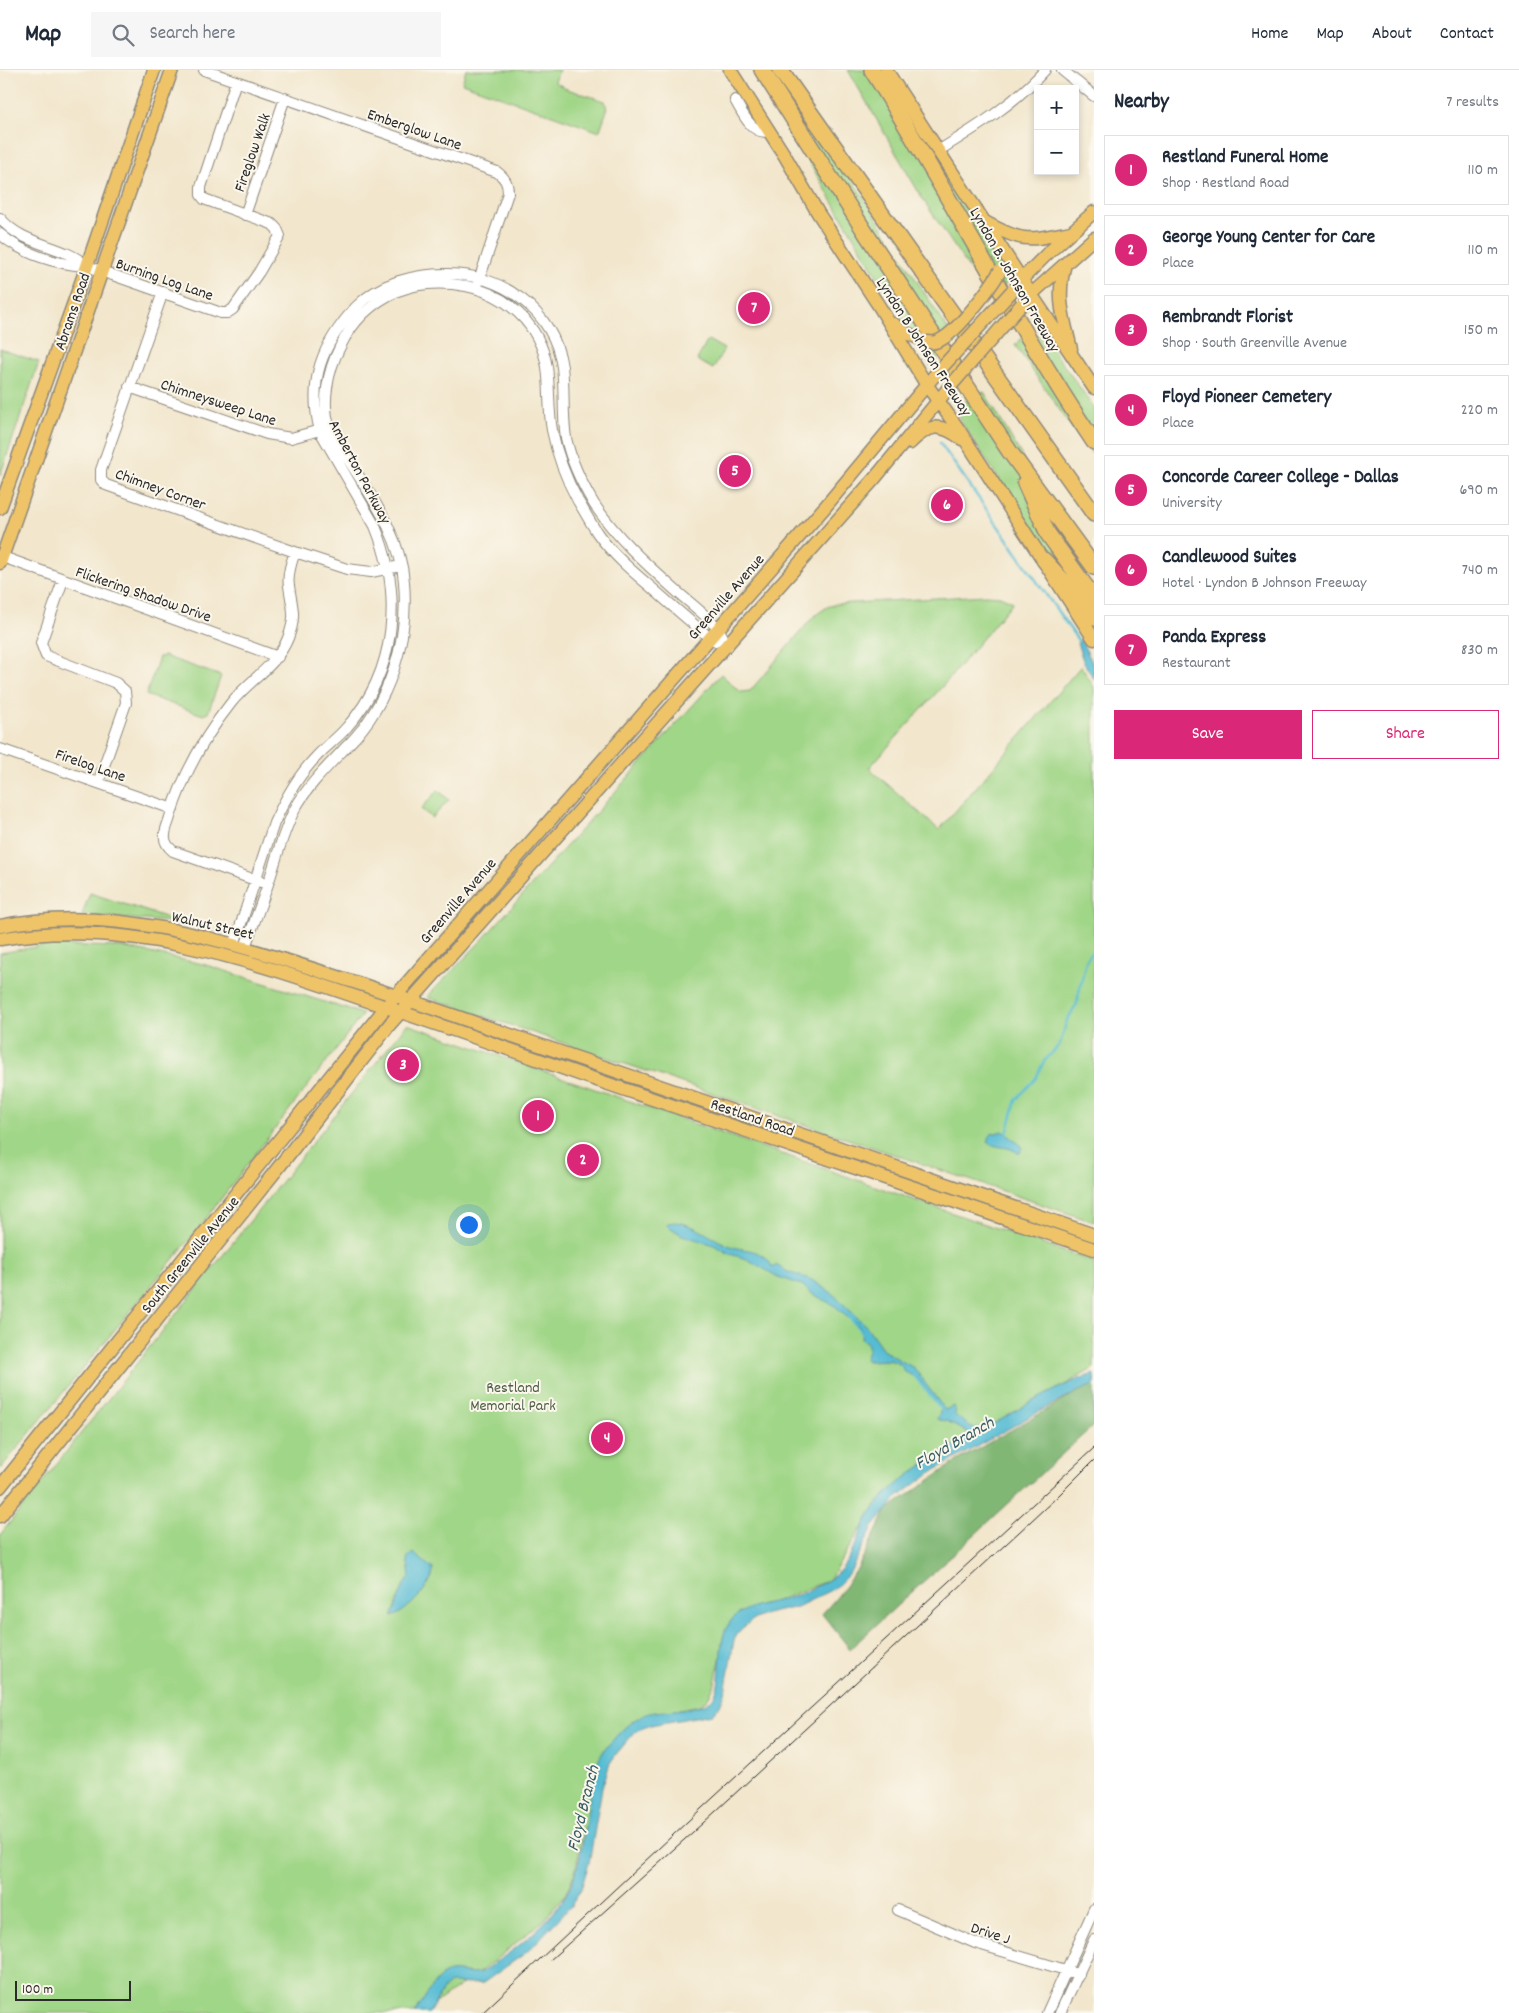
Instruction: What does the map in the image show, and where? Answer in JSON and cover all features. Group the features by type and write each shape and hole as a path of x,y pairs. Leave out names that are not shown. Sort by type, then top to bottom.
{"highway":[{"path":"762,70 867,235 1010,452 1094,567"},
{"path":"780,70 1094,514"},
{"name":"Lyndon B. Johnson Freeway","path":"872,70 911,133 1016,319 1094,442"},
{"path":"1033,345 1094,429"},
{"path":"1010,452 1048,534 1094,598"},
{"path":"1044,560 1082,601 1094,618"}],"main road":[{"name":"Abrams Road","path":"0,508 87,266 154,70"},
{"name":"Abrams Road","path":"1,557 172,70"},
{"name":"Lyndon B Johnson Freeway","path":"730,70 769,130 818,213 930,380 938,400 1094,639"},
{"path":"886,70 1030,294 1094,388"},
{"name":"Greenville Avenue","path":"386,1007 804,531 930,380 1021,279 1094,212"},
{"path":"984,222 1008,235 1026,239 1073,231"},
{"name":"Greenville Avenue","path":"402,1012 728,646 1020,305 1094,238"},
{"path":"882,311 900,330 928,342 935,342 946,337 985,296 1000,271 1003,251"},
{"path":"1065,264 1060,286 1060,296 1072,356"},
{"path":"894,454 908,446 922,432 937,427 952,432 967,443"},
{"path":"0,503 7,489"},
{"path":"804,531 817,544"},
{"path":"572,795 585,806"},
{"path":"58,920 59,934"},
{"name":"Walnut Street","path":"0,926 58,920 122,921 193,934 240,946 411,1001"},
{"name":"Walnut Street","path":"0,940 59,934 123,935 192,948 314,982 402,1012"},
{"name":"Restland Road","path":"411,1001 1094,1235"},
{"name":"South Greenville Avenue","path":"0,1487 386,1007"},
{"name":"Restland Road","path":"402,1012 1094,1249"},
{"name":"South Greenville Avenue","path":"0,1516 402,1012"},
{"path":"347,1055 359,1064"},
{"path":"308,1105 320,1116"}],"street":[{"name":"Emberglow Lane","path":"204,70 498,172 504,177 508,186 508,193 476,288"},
{"path":"938,151 991,119 1028,89 1045,70"},
{"path":"1062,70 1094,96"},
{"name":"Burning Log Lane","path":"0,218 14,232 24,238 71,255 87,266 220,313 227,313 233,309 259,272 280,236 278,229 272,224 204,199 201,195 201,187 236,81"},
{"name":"Fireglow Walk","path":"245,214 285,98"},
{"path":"735,100 749,123 756,130 763,132 769,130"},
{"path":"124,159 139,164"},
{"name":"Burning Log Lane","path":"0,234 12,244 38,256 71,266 87,266"},
{"name":"Amberton Parkway","path":"240,946 256,880 274,824 290,791 303,772 356,716 379,679 392,619 389,569 375,526 320,431 316,416 317,372 322,357 331,339 358,306 375,292 409,277 426,274 463,273 480,277 509,290 536,311 557,348 562,367 563,418 566,440 581,481 609,526 728,646"},
{"name":"Amberton Parkway","path":"240,946 268,884 293,813 322,772 360,732 388,687 400,645 403,622 404,581 402,566 384,515 330,428 327,415 327,396 335,356 344,339 368,309 386,296 417,285 436,282 476,288 489,293 510,306 526,321 538,338 546,362 552,430 566,478 597,534 618,558 714,633"},
{"name":"Chimney Corner","path":"163,292 101,470 100,480 106,485 295,552 360,572 371,572 402,566"},
{"name":"Chimneysweep Lane","path":"129,387 268,434 291,438 330,428"},
{"path":"597,534 609,526"},
{"path":"268,884 171,849 164,836 184,778 210,731 232,701 278,657 288,639 294,619 288,585 295,552"},
{"name":"Flickering Shadow Drive","path":"1,557 278,657"},
{"path":"63,580 42,643 46,656 116,683 125,691 126,702 98,783"},
{"name":"Firelog Lane","path":"0,749 173,809"},
{"path":"1047,2013 1094,1909"},
{"name":"Drive J","path":"898,1910 975,1943 1079,1974"},
{"path":"1060,2013 1094,1940"}],"green space":[{"path":"466,70 559,70 555,82 567,89 605,101 607,110 600,130 597,131 462,83"},
{"path":"754,70 782,70 954,339 931,366"},
{"path":"848,70 879,70 1011,279 990,300 922,198"},
{"path":"1027,333 1037,335 1047,342 1094,407 1094,456 1070,425 1015,345"},
{"path":"708,340 724,349 713,369 697,360"},
{"path":"0,349 39,362 0,476"},
{"path":"984,392 1019,451 1073,558 1074,579 1022,514 960,420 963,404"},
{"path":"986,595 1000,596 1013,602 948,680 869,768 939,830 1081,666 1094,687 1094,1222 427,997 483,939 721,674 740,692 750,691 813,617 827,607 836,604"},
{"path":"164,656 221,676 208,713 203,715 146,695 159,657"},
{"path":"438,790 449,800 432,818 421,809"},
{"path":"90,893 183,923 82,915"},
{"path":"47,945 121,947 203,964 363,1014 198,1229 0,1469 0,953"},
{"name":"Restland Memorial Park","path":"407,1024 1094,1262 1094,1368 918,1469 887,1496 859,1532 829,1580 744,1614 727,1628 714,1687 708,1698 700,1705 640,1717 595,1777 575,1872 565,1895 544,1920 484,1969 421,2013 0,2013 0,1535"},
{"path":"1094,1377 1094,1425 850,1649 822,1614 856,1571 887,1510 957,1461 1069,1397"}],"water":[{"path":"1081,640 1094,666 1094,679 1084,663 1077,643"},
{"path":"1003,1131 1023,1147 1019,1154 1012,1149 995,1146 988,1142 991,1134"},
{"path":"675,1222 697,1229 733,1247 756,1252 766,1258 773,1268 776,1265 788,1272 810,1279 832,1293 867,1327 884,1351 914,1368 945,1410 953,1406 956,1412 954,1414 971,1426 983,1428 1078,1379 1094,1374 1094,1385 1038,1412 930,1473 897,1498 873,1527 849,1574 835,1588 797,1607 766,1614 751,1621 740,1630 734,1640 725,1693 720,1705 712,1714 645,1726 635,1732 610,1763 602,1788 589,1863 581,1889 570,1907 527,1952 483,1983 450,1983 444,1988 429,2013 414,2013 440,1977 450,1972 471,1974 486,1970 533,1933 562,1901 575,1875 579,1861 595,1769 603,1752 617,1736 634,1720 646,1714 701,1705 713,1698 718,1683 724,1633 734,1618 749,1608 786,1599 834,1576 847,1561 870,1513 886,1494 921,1466 972,1435 947,1421 937,1419 941,1410 918,1378 905,1372 900,1364 889,1360 867,1361 865,1359 868,1344 861,1338 862,1331 856,1322 848,1318 835,1306 811,1293 802,1285 778,1277 747,1259 730,1254 714,1245 682,1235 666,1225"},
{"path":"413,1553 433,1569 432,1575 425,1589 412,1604 392,1617 404,1584 410,1577 407,1558"}],"waterway":[{"path":"940,443 1080,643"},
{"path":"1007,1134 1016,1100 1036,1078 1043,1063 1060,1044 1067,1020 1076,1006 1086,961 1094,949"},
{"path":"850,1318 864,1335"},
{"path":"913,1374 943,1412"}],"tram line":[{"path":"482,2013 1094,1448"},
{"path":"550,1960 703,1823 1056,1498 1094,1460"}],"place":[{"name":"Panda Express","path":"754,308"},
{"name":"Concorde Career College - Dallas","path":"735,471"},
{"name":"Candlewood Suites","path":"947,505"},
{"name":"Rembrandt Florist","path":"403,1065"},
{"name":"Restland Funeral Home","path":"538,1116"},
{"name":"George Young Center for Care","path":"583,1160"},
{"name":"Floyd Pioneer Cemetery","path":"607,1438"}],"water label":[{"name":"Floyd Branch","path":"954,1442"},
{"name":"Floyd Branch","path":"582,1808"}]}
